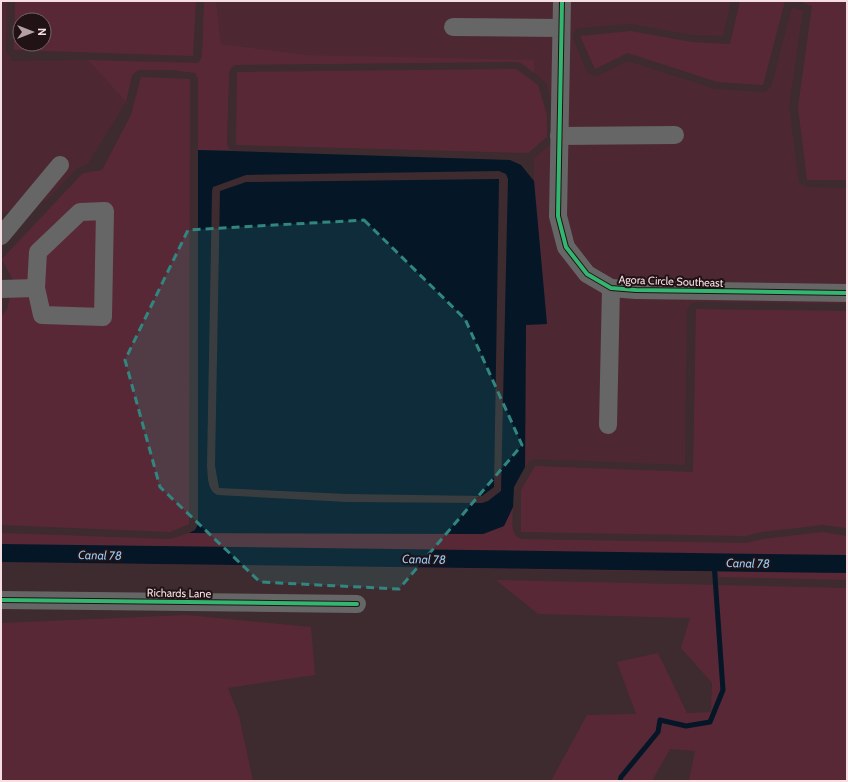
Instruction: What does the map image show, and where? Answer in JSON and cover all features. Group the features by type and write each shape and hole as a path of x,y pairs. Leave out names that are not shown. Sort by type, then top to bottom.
{"street":[{"name":"Agora Circle Southeast","path":"562,1 558,216 566,247 587,274 610,288 636,290 847,293"},
{"path":"454,27 561,28"},
{"path":"559,136 674,135"},
{"path":"1,236 60,165"},
{"path":"105,211 103,317 42,315 36,288 38,252 80,212 105,211"},
{"path":"1,289 36,288"},
{"path":"608,425 610,288"},
{"name":"Richards Lane","path":"1,600 357,604"}],"highlighted area":[{"path":"364,220 465,319 522,445 399,589 260,582 160,487 125,360 188,230"}],"shaded area":[{"path":"1,1 7,1 6,50 7,54 11,57 11,61 88,60 126,102 87,165 77,168 47,200 1,213"},
{"path":"15,1 196,1 193,56 52,51 52,12 15,12"},
{"path":"204,1 216,1 221,44 308,55 534,60 534,73 521,63 516,62 235,65 229,72 227,145 230,150 198,150 198,79 195,73 171,70 138,70 132,75 126,102 88,60 198,63 202,57"},
{"path":"216,1 731,1 723,36 693,35 630,24 580,28 575,30 572,36 587,72 593,76 599,75 628,61 715,89 765,92 771,87 792,7 803,10 789,106 799,183 807,187 847,188 847,304 696,302 691,304 687,310 685,465 535,459 529,461 525,467 526,324 547,323 534,181 534,158 553,142 555,113 546,83 534,73 534,61 308,55 221,44"},
{"path":"740,1 785,1 763,85 717,82 628,53 595,69 580,36 631,31 692,42 730,44"},
{"path":"799,1 847,1 847,180 807,180 798,107 812,6"},
{"path":"516,69 538,85 547,115 547,137 528,153 236,145 237,72"},
{"path":"141,77 190,79 189,524 170,532 1,525 1,317 7,309 14,282 2,259 83,173 102,170 131,115"},
{"path":"696,309 847,311 847,528 822,525 761,532 746,536 521,532 521,490 535,466 693,472"},
{"path":"513,507 513,530 517,537 521,539 746,543 763,539 822,532 847,536 847,580 719,577 718,572 1,562 1,533 170,539 189,533 483,534 504,526"},
{"path":"496,580 847,588 847,781 689,781 695,751 670,749 652,781 551,781 587,715 636,714 617,662 658,653 687,713 711,712 712,683 681,648 690,618 538,614"},
{"path":"187,615 311,627 315,675 228,688 239,716 253,781 1,781 1,623"}],"water":[{"path":"198,150 510,160 521,165 534,181 547,324 526,325 525,467 514,487 513,507 504,526 483,534 189,533 195,530 198,524","holes":["499,171 506,174 508,179 501,491 488,501 482,503 347,502 218,495 214,493 210,487 207,466 213,187 246,175"]},
{"path":"499,179 494,487 482,496 347,494 219,488 215,466 220,191 246,182"}],"waterway":[{"name":"Canal 78","path":"1,553 847,564"},
{"path":"620,781 621,777 658,732 660,720 686,726 710,722 723,690 714,563"}],"cycle path":[{"path":"562,1 558,216 566,247 587,274 611,288 636,290 847,293"},
{"path":"1,600 357,604"}]}
